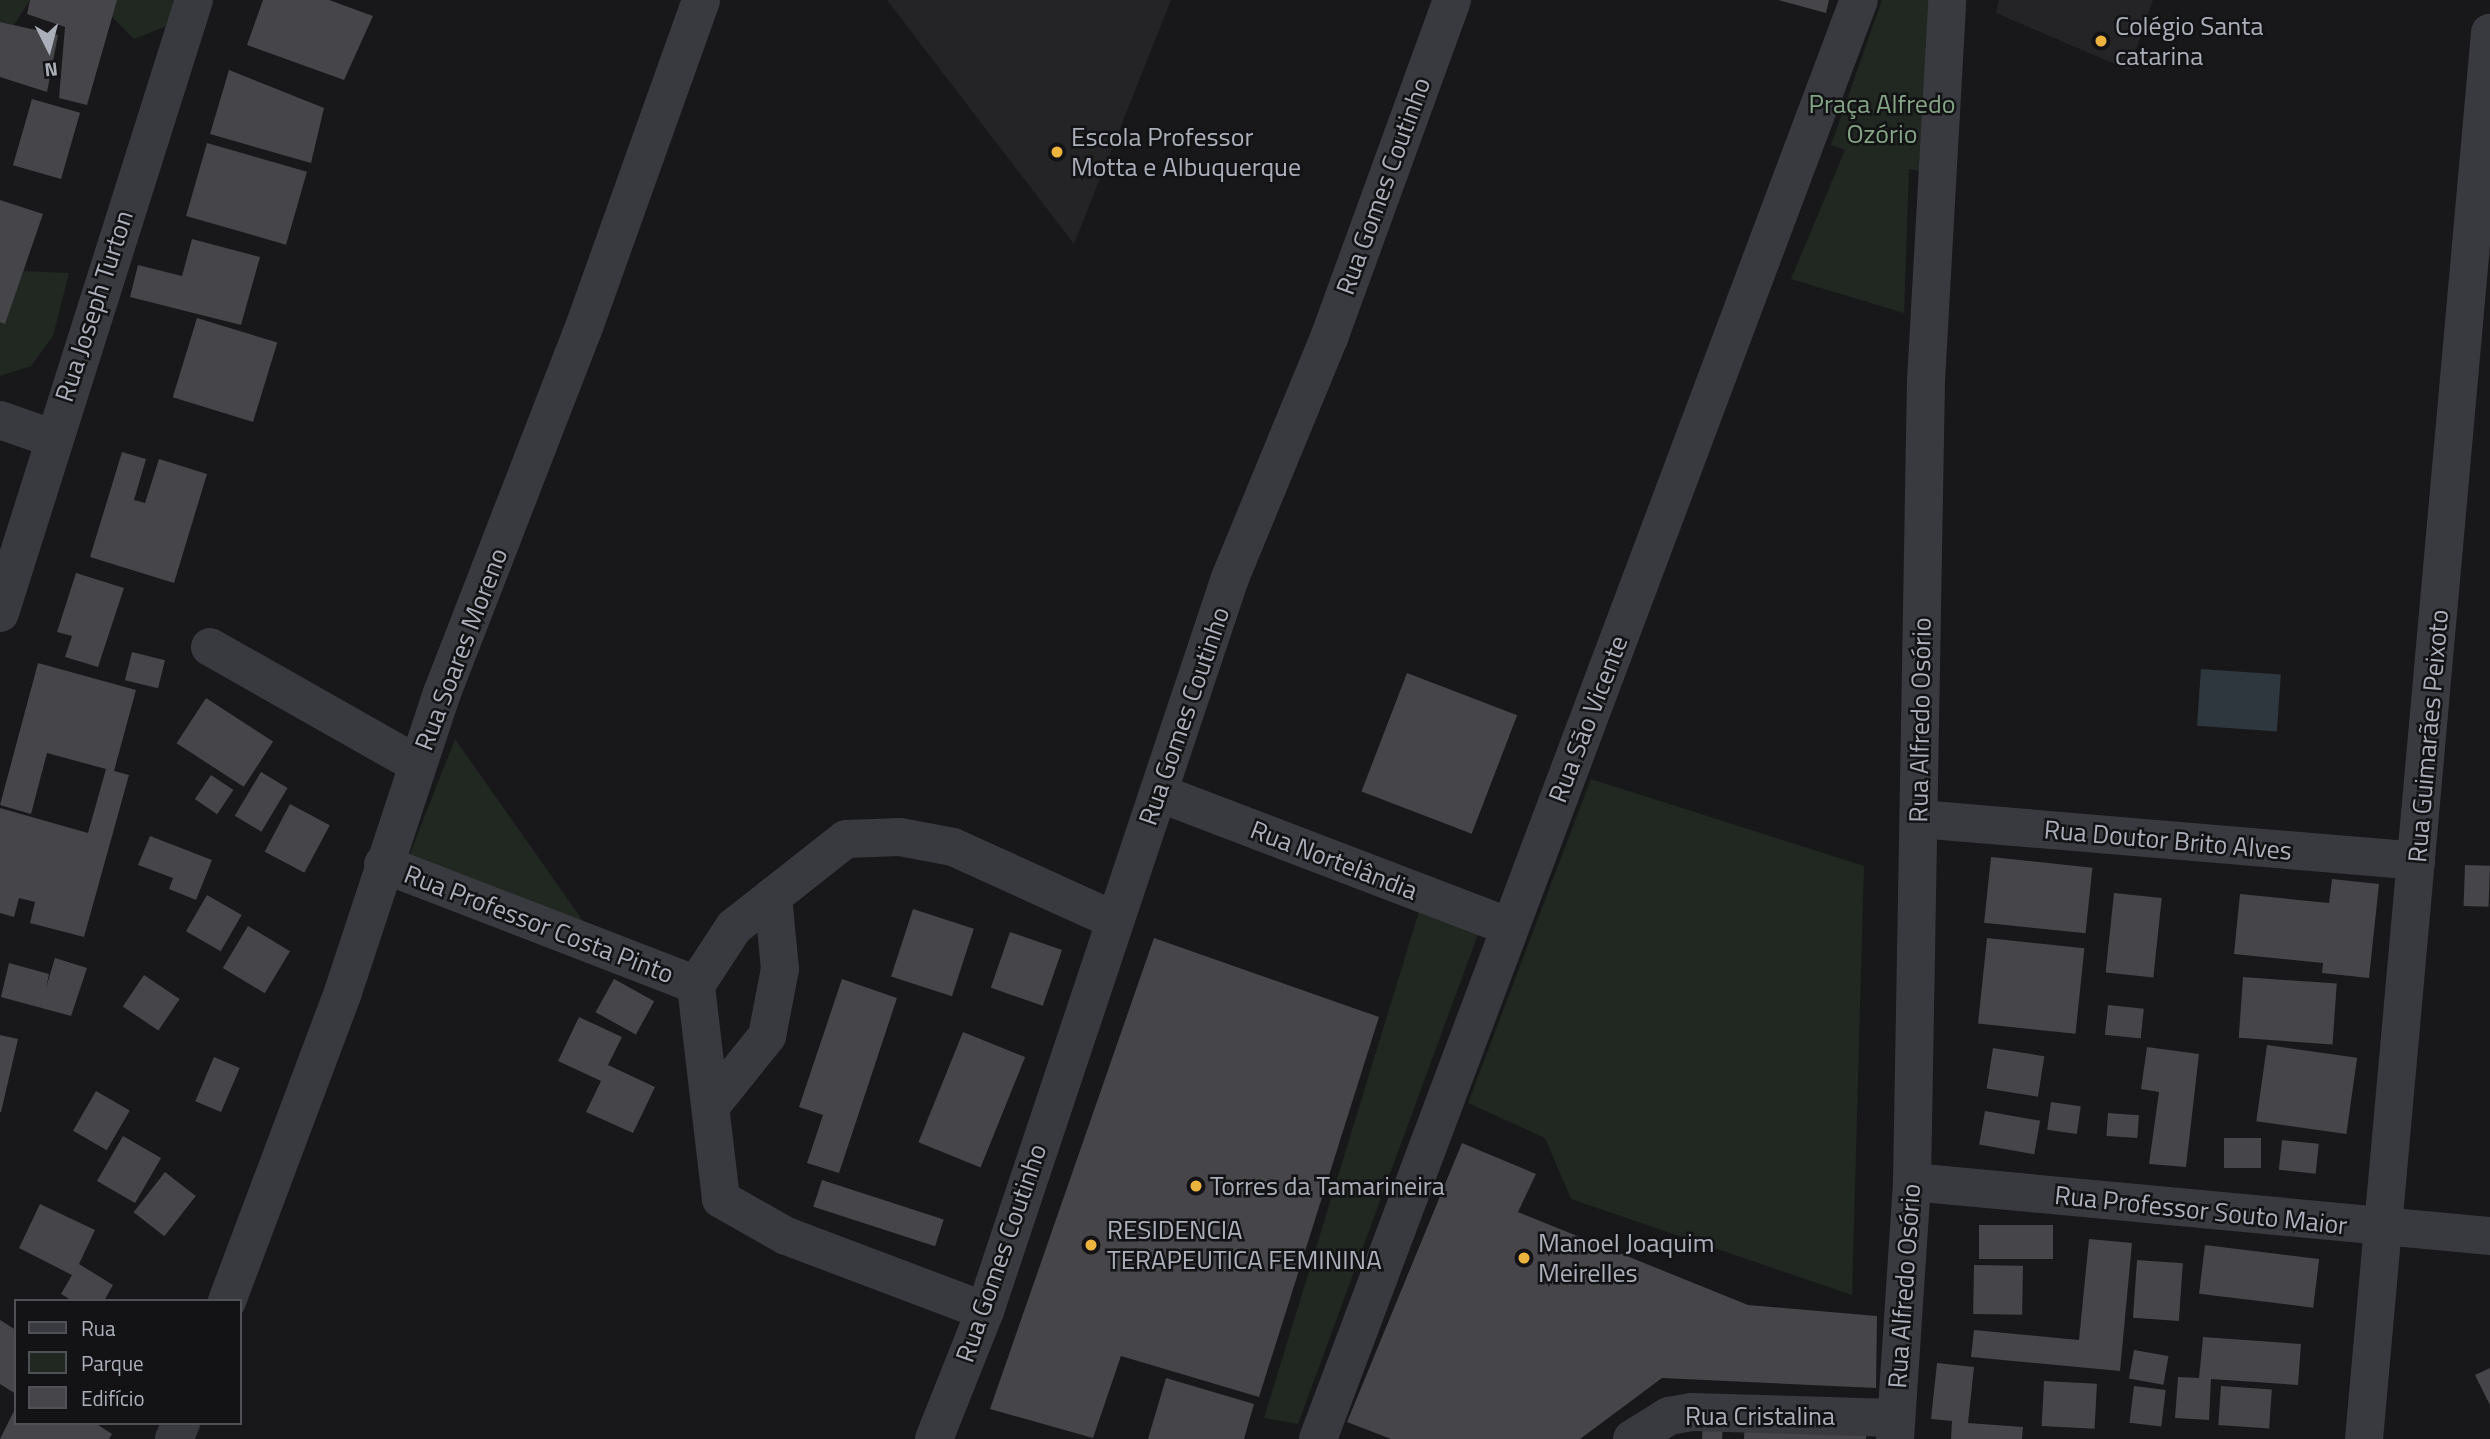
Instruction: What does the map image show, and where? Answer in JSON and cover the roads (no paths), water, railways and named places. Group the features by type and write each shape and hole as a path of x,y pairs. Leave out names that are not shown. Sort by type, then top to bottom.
{"street":[{"name":"Rua Joseph Turton","path":"0,613 51,438 194,0"},
{"name":"Rua Soares Moreno","path":"228,1299 343,992 417,764 701,0"},
{"name":"Rua Gomes Coutinho","path":"934,1439 985,1311 1112,919 1158,793 1230,579 1329,338 1452,0"},
{"name":"Rua São Vicente","path":"1318,1439 1859,0"},
{"name":"Rua Alfredo Osório","path":"1895,1428 1912,1182 1926,381 1947,0"},
{"name":"Rua Guimarães Peixoto","path":"2364,1439 2386,1228 2490,33"},
{"path":"0,420 51,438"},
{"path":"210,647 417,764"},
{"name":"Rua Nortelândia","path":"1158,793 1509,927"},
{"name":"Rua Doutor Brito Alves","path":"1919,819 2416,861"},
{"path":"985,1311 786,1236 721,1199 714,1102 696,985 734,928 846,839 900,837 953,847 1112,919"},
{"name":"Rua Professor Costa Pinto","path":"383,864 696,985"},
{"path":"714,1102 767,1036 780,969 773,896"},
{"name":"Rua Professor Souto Maior","path":"1912,1182 2490,1236"},
{"name":"Rua Cristalina","path":"1632,1439 1668,1416 1692,1412 1895,1428"}],"place":[{"name":"Colégio Santa catarina","path":"2101,41"},
{"name":"Escola Professor Motta e Albuquerque","path":"1057,152"},
{"name":"Torres da Tamarineira","path":"1196,1186"},
{"name":"RESIDENCIA TERAPEUTICA FEMININA","path":"1091,1245"},
{"name":"Manoel Joaquim Meirelles","path":"1524,1258"}],"park label":[{"name":"Praça Alfredo Ozório","path":"1882,119"}]}
